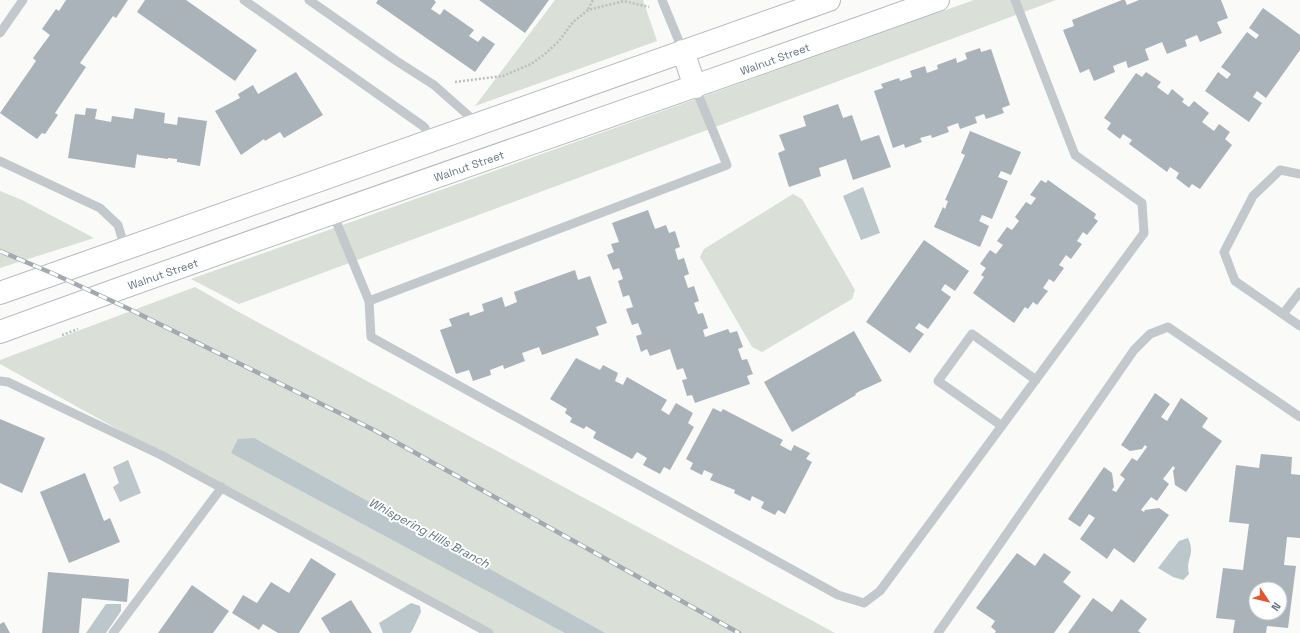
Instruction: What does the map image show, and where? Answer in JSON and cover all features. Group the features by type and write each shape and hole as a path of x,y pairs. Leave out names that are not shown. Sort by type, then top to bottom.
{"main road":[{"path":"0,293 830,0"},
{"name":"Walnut Street","path":"0,332 938,0"},
{"path":"682,51 695,87"}],"lane":[{"path":"0,33 23,0"},
{"path":"244,0 423,126 431,140"},
{"path":"308,0 434,85 478,124"},
{"path":"333,214 369,301 371,337 838,595 864,603 880,591 1144,233 1142,203 1075,154 1015,0"},
{"path":"662,1 682,51"},
{"path":"369,301 727,165 695,87"},
{"path":"0,161 100,208 118,225 125,248"},
{"path":"1300,174 1280,170 1253,196 1224,252 1235,281 1300,326"},
{"path":"1283,314 1300,292"},
{"path":"938,633 1134,350 1150,334 1168,327 1300,417"},
{"path":"1002,426 938,381 972,334 1036,380"},
{"path":"0,381 8,382 161,454 489,633"},
{"path":"113,633 222,487"}],"path":[{"path":"588,10 593,0"},
{"path":"434,85 503,76 531,64 559,41 573,22 588,10 624,1 648,7 662,1"}],"shaded area":[{"path":"555,0 643,0 657,41 475,106"},
{"path":"974,0 1056,0 239,304 191,279"},
{"path":"863,187 880,233 861,240 843,196"},
{"path":"0,191 22,200 94,238 0,268"},
{"path":"793,194 802,199 855,290 852,299 762,352 752,347 700,257 704,249"},
{"path":"195,287 835,633 489,633 0,364 0,360"},
{"path":"254,438 605,633 565,633 231,453 238,439"},
{"path":"128,460 141,493 120,502 113,487 119,483 113,467"},
{"path":"1188,538 1191,549 1188,564 1189,574 1183,580 1173,577 1158,568 1179,541"},
{"path":"411,603 420,606 421,612 412,631 410,633 383,633 379,623"},
{"path":"106,604 121,604 121,611 106,633 86,633"}],"building":[{"path":"66,0 128,0 116,18 113,16 80,63 86,67 55,113 58,115 45,134 42,133 37,139 0,113 36,61 33,58 50,35 42,29 56,9 59,11"},
{"path":"145,0 186,0 257,50 235,81 137,12"},
{"path":"378,0 434,0 436,2 431,9 440,15 444,9 474,30 469,36 478,42 483,36 495,44 475,72 376,3"},
{"path":"479,0 549,0 525,33"},
{"path":"1125,0 1127,5 1139,0 1221,0 1228,18 1217,22 1222,33 1200,42 1197,35 1185,40 1187,46 1167,54 1162,42 1145,49 1149,60 1128,68 1126,61 1113,66 1115,72 1094,81 1089,69 1080,73 1063,30 1074,26 1072,20"},
{"path":"1263,8 1300,35 1300,50 1266,98 1257,91 1253,97 1262,103 1249,122 1205,91 1218,72 1227,79 1231,74 1221,67 1247,32 1256,39 1259,35 1249,28"},
{"path":"980,48 981,52 991,49 1010,105 1002,108 1004,113 986,119 984,114 975,117 977,123 960,129 958,123 947,127 949,132 932,138 931,135 920,138 922,142 905,148 904,144 893,148 874,91 883,88 881,84 899,78 900,81 912,77 910,71 925,66 927,73 938,69 937,65 956,58 957,63 967,59 965,53"},
{"path":"296,72 323,115 284,138 280,132 265,141 264,139 241,155 215,111 240,98 238,94 253,85 258,94"},
{"path":"1146,72 1161,82 1157,87 1168,95 1172,89 1184,99 1182,102 1189,107 1194,101 1209,113 1202,122 1214,131 1219,124 1230,132 1225,139 1232,145 1200,189 1192,184 1189,188 1176,178 1179,173 1170,167 1167,172 1129,144 1132,140 1123,134 1120,139 1107,129 1111,123 1104,118 1136,73 1142,77"},
{"path":"838,104 843,118 852,115 861,141 879,135 891,167 853,180 846,159 819,168 821,176 789,187 778,153 785,150 779,135 806,126 803,116"},
{"path":"86,108 97,109 95,119 111,122 112,116 133,119 135,108 165,113 164,123 177,125 178,117 207,121 200,166 177,162 177,159 137,154 135,168 68,158 75,114 85,115"},
{"path":"970,131 1021,152 1011,175 1001,171 998,177 1008,181 992,219 982,215 979,221 989,226 980,247 934,227 943,207 945,209 948,201 945,200 965,155 961,153"},
{"path":"1041,180 1046,183 1048,180 1096,214 1094,218 1098,221 1087,235 1083,232 1077,241 1082,244 1071,259 1066,255 1059,265 1064,268 1054,282 1049,279 1043,288 1048,291 1037,305 1033,302 1028,309 1025,307 1014,323 973,293 984,277 981,275 986,268 980,264 990,250 996,254 1003,245 997,241 1007,227 1012,230 1019,221 1015,217 1026,202 1031,205 1036,198 1030,195"},
{"path":"648,210 655,229 666,225 669,233 675,231 680,247 675,249 678,260 684,258 689,274 684,276 688,288 694,286 699,301 694,303 698,314 703,313 708,328 703,330 705,337 728,329 730,333 737,331 743,347 738,349 742,360 747,359 753,374 747,376 750,384 695,403 692,395 687,396 682,380 687,379 683,368 677,370 670,349 650,356 647,349 641,352 636,336 642,334 638,323 632,325 626,309 633,307 629,295 623,297 618,281 623,279 619,268 613,270 607,255 614,252 611,244 619,242 612,223"},
{"path":"924,240 969,271 955,291 945,284 941,290 951,297 928,329 919,323 915,328 924,334 910,353 866,322"},
{"path":"575,270 578,280 590,276 607,323 596,327 599,335 542,355 539,347 522,353 525,361 504,369 503,365 490,370 491,375 473,381 469,370 456,374 440,330 452,326 449,319 469,312 470,316 484,311 482,304 502,297 505,307 517,302 514,292"},
{"path":"854,331 882,381 860,391 855,394 856,395 792,432 764,382"},
{"path":"576,358 600,370 603,365 618,373 615,381 623,385 627,377 667,400 661,410 669,415 676,403 693,413 688,423 694,427 670,470 664,467 660,474 643,465 647,458 637,452 632,459 593,438 596,432 586,426 584,429 570,422 572,418 565,413 567,409 550,399"},
{"path":"1155,393 1170,404 1161,417 1167,421 1181,398 1208,418 1202,427 1222,441 1186,492 1175,485 1173,471 1175,468 1173,466 1163,479 1169,484 1157,501 1151,497 1141,510 1144,512 1145,510 1159,508 1169,515 1134,563 1114,548 1107,559 1080,539 1095,518 1089,514 1080,527 1068,519 1104,467 1112,473 1114,487 1112,490 1116,492 1125,479 1120,475 1132,458 1137,461 1147,447 1145,445 1142,449 1130,451 1121,445"},
{"path":"713,408 721,412 723,409 783,440 780,445 791,451 794,445 810,453 806,459 812,462 785,514 778,510 775,515 761,508 764,502 752,496 750,501 734,493 735,490 710,480 713,474 704,470 702,475 690,469 693,463 686,459"},
{"path":"0,419 45,438 22,493 0,483"},
{"path":"1261,454 1292,457 1291,474 1300,475 1300,538 1287,537 1284,565 1296,566 1288,628 1267,626 1266,633 1233,633 1235,620 1216,618 1223,568 1243,570 1249,524 1229,522 1236,465 1259,468"},
{"path":"85,473 104,521 110,518 120,542 69,563 40,492"},
{"path":"1017,553 1035,566 1044,553 1071,572 1063,582 1081,596 1054,633 995,633 996,631 991,627 995,621 976,608"},
{"path":"311,558 336,574 299,633 278,633 263,624 259,630 232,613 243,595 257,603 271,582 289,593"},
{"path":"48,572 129,579 127,602 82,598 79,633 42,633"},
{"path":"192,585 229,611 213,633 158,633"},
{"path":"1093,598 1112,612 1121,599 1147,619 1138,631 1141,633 1068,633"},
{"path":"351,600 372,633 330,633 321,618"},
{"path":"4,622 10,633 0,633 0,624"}],"railway":[{"path":"0,251 127,308 376,431 739,633"}],"water label":[{"name":"Whispering Hills Branch","path":"429,533"}]}
